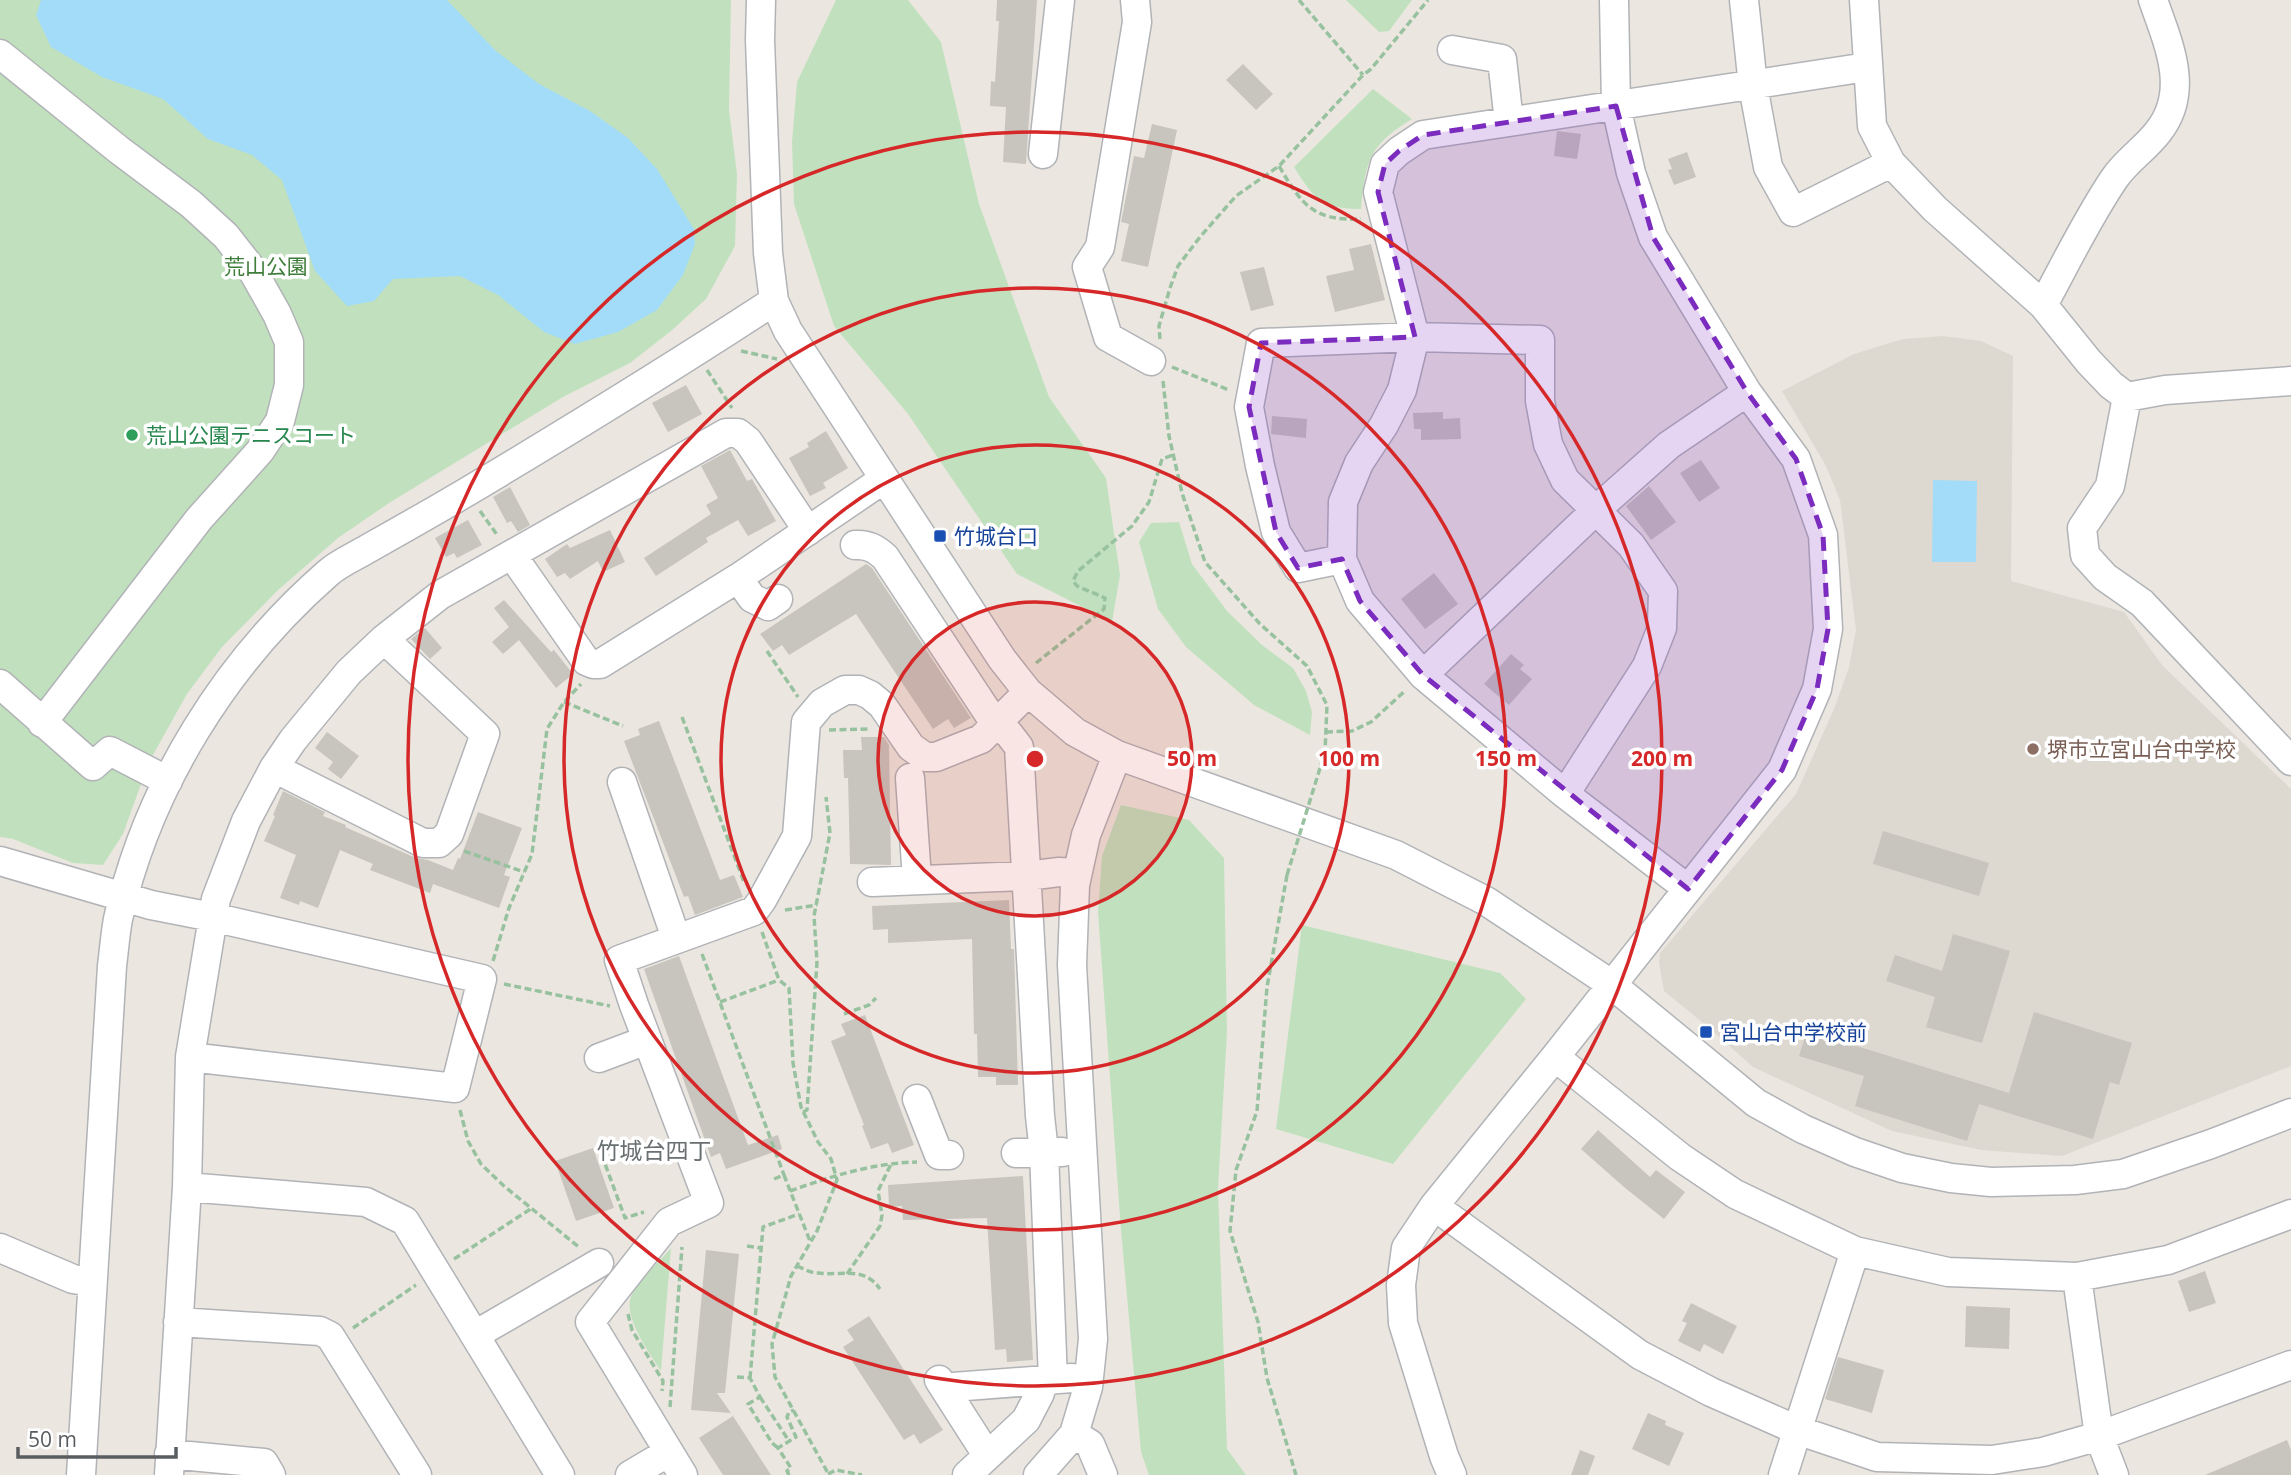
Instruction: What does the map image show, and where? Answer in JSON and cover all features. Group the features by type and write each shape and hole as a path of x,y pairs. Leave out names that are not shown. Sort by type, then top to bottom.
{"street":[{"path":"761,0 760,40 768,253 774,300 788,331 1002,659 1030,679 1075,732 1117,755 1396,855 1486,901 1611,984 1756,1103 1802,1129 1855,1152 1902,1168 1951,1178 1991,1182 2035,1182 2123,1174 2211,1144 2291,1112"},
{"path":"1043,154 1060,0"},
{"path":"1135,0 1137,22 1100,247 1087,267 1108,337 1151,361"},
{"path":"1452,1475 1403,1323 1401,1285 1406,1248 1434,1206 1782,770 1817,689 1828,629 1822,535 1796,459 1747,392 1653,237 1632,173 1616,106 1614,0"},
{"path":"1744,0 1753,86 1768,167 1793,212 1891,163"},
{"path":"1864,0 1872,126 1891,163 1935,209 2043,305 2111,385 2127,397 2165,390 2291,381"},
{"path":"2043,305 2089,219 2116,176 2159,131 2172,108 2176,82 2171,53 2153,0"},
{"path":"1452,50 1502,59 1509,122"},
{"path":"0,54 181,197 226,236 251,268 277,314 289,342 289,385 279,421 260,451 200,519 42,723"},
{"path":"1688,889 1565,794 1423,675 1360,600 1342,559 1343,502 1359,463 1384,425 1402,390 1415,337 1378,192 1385,164 1399,150 1423,135 1867,67"},
{"path":"81,1475 112,966 118,921 149,824 167,781 198,726 258,643 330,571 466,492 695,352 774,300"},
{"path":"1342,559 1298,568 1276,532 1249,407 1261,343 1415,337 1540,340 1540,401 1548,444 1565,480 1631,545 1663,591 1662,628 1647,666 1565,794"},
{"path":"1423,675 1597,509 1670,445 1747,392"},
{"path":"2127,397 2110,486 2082,528 2085,555 2105,577 2142,604 2291,761"},
{"path":"271,1475 264,1463 169,1465 187,1187 190,1057 216,900 246,821 274,768 293,740 349,672 384,639 440,595 726,433 738,433 748,441 808,531"},
{"path":"512,555 586,661 600,663 738,578 884,479"},
{"path":"855,545 864,544 885,557 996,725 1009,734 1019,747 1027,876 1026,1108 1044,1152 1046,1380 1026,1420 967,1475"},
{"path":"738,578 752,598 768,606 778,599"},
{"path":"274,768 423,843 439,843 449,834 485,734 384,639"},
{"path":"630,1475 676,1464 590,1322 669,1222 709,1203 619,960 685,935 767,911 762,900 797,836 806,722 822,703 845,691 859,690 870,695 882,705 911,747 925,757 936,757 981,739 996,725 1030,679"},
{"path":"0,684 93,766 110,751 167,781"},
{"path":"1038,1475 1074,1434 1089,1378 1093,1339 1072,965 1076,873 1086,835 1117,755"},
{"path":"910,778 917,879"},
{"path":"622,782 685,935"},
{"path":"0,862 151,905 485,980 455,1088 190,1057"},
{"path":"872,883 1076,873"},
{"path":"599,1058 647,1040"},
{"path":"1555,1057 1680,1157 1735,1194 1855,1251 1948,1272 2077,1277 2168,1260 2291,1214"},
{"path":"925,1107 944,1155"},
{"path":"1016,1153 1082,1151"},
{"path":"187,1187 366,1202 405,1221 560,1475"},
{"path":"1434,1206 1640,1355 1711,1392 1797,1430 1877,1457 1992,1460 2043,1452 2099,1436 2291,1365"},
{"path":"0,1248 73,1279 92,1282"},
{"path":"1783,1475 1855,1251"},
{"path":"475,1335 599,1263"},
{"path":"2077,1277 2099,1436 2114,1475"},
{"path":"178,1322 320,1331 330,1336 416,1475"},
{"path":"987,1455 942,1386 1089,1378"},
{"path":"1074,1434 1090,1444 1103,1475"}],"path":[{"path":"1299,0 1363,75"},
{"path":"1279,166 1297,197 1318,215 1341,220 1386,218"},
{"path":"736,350 785,361"},
{"path":"1151,361 1161,362 1251,398"},
{"path":"710,362 704,366 736,413 738,433"},
{"path":"1030,679 1104,609 1105,598 1077,586 1073,581 1078,571 1132,526 1149,502 1162,459 1173,455"},
{"path":"466,492 512,555"},
{"path":"767,651 803,705"},
{"path":"593,664 586,679 564,702 547,729 532,854 509,908 485,980 625,1009 634,1005"},
{"path":"1326,732 1352,731 1371,722 1423,675"},
{"path":"564,702 623,726"},
{"path":"682,717 767,911 779,980 789,988 793,1063 803,1112 818,1142 831,1159 837,1180 810,1242 791,1276 772,1344 775,1377 829,1474 836,1470 862,1475"},
{"path":"820,730 881,729"},
{"path":"1296,1475 1267,1378 1258,1322 1230,1231 1236,1170 1257,1111 1267,987 1287,875 1325,752"},
{"path":"439,843 524,872"},
{"path":"767,911 817,905 814,916 817,962 813,1029 807,1110 803,1112"},
{"path":"685,935 720,1002 810,1242"},
{"path":"720,1002 779,980"},
{"path":"844,1014 869,1004 876,998"},
{"path":"455,1088 468,1141 481,1164 599,1263"},
{"path":"598,1145 625,1219 650,1210"},
{"path":"790,1191 835,1175 892,1162 930,1162 944,1155"},
{"path":"847,1274 880,1226 883,1215 878,1191 892,1162"},
{"path":"774,1179 784,1175"},
{"path":"789,1441 750,1378 763,1227 799,1214"},
{"path":"669,1413 682,1239"},
{"path":"747,1246 761,1248"},
{"path":"797,1266 816,1273 861,1274 874,1281 880,1289"},
{"path":"626,1307 632,1330 663,1381 661,1402"},
{"path":"737,1377 750,1378"},
{"path":"761,1397 748,1404 791,1468 787,1471 789,1475"},
{"path":"794,1410 789,1412 787,1417 796,1437"},
{"path":"778,1448 805,1432"}],"highlighted area":[{"path":"1616,106 1653,237 1747,392 1796,459 1823,535 1828,629 1817,689 1782,770 1688,889 1423,675 1360,601 1342,559 1298,568 1276,532 1249,407 1261,343 1415,337 1378,192 1385,164 1399,151 1423,135"}],"shaded area":[{"name":"堺市立宮山台中学校","path":"1943,336 1981,341 2013,356 2011,581 2124,612 2162,665 2291,789 2291,1066 2062,1156 1981,1150 1892,1131 1753,1067 1664,991 1659,963 1660,953 1796,794 1834,709 1849,667 1856,630 1840,500 1826,466 1782,391 1854,354 1903,339"}],"green space":[{"name":"荒山公園","path":"0,0 731,0 729,110 737,174 735,246 706,299 630,363 563,397 389,503 338,538 278,590 222,647 187,694 149,762 123,834 103,865 73,863 13,839 0,837"},
{"path":"836,0 908,0 941,42 979,204 1049,397 1106,478 1120,575 1112,622 1017,574 908,414 834,326 794,204 792,142 797,82"},
{"path":"1346,0 1412,0 1389,31 1379,32"},
{"path":"1373,89 1412,119 1386,138 1372,156 1365,178 1361,209 1328,204 1307,187 1294,167"},
{"path":"1179,522 1192,564 1227,611 1262,645 1293,668 1306,691 1312,712 1310,735 1254,705 1186,647 1158,609 1139,542 1151,523"},
{"path":"1121,805 1189,820 1224,858 1227,1032 1218,1189 1227,1449 1246,1475 1149,1475 1141,1452 1121,1230 1098,912 1102,856"},
{"path":"1302,925 1500,973 1526,999 1393,1164 1276,1129"},
{"path":"671,1248 661,1371 635,1327 630,1300 642,1280"}],"water":[{"path":"41,0 447,0 496,51 539,84 590,111 628,138 657,169 694,229 695,244 683,275 657,310 618,332 575,344 544,332 498,295 460,276 393,279 374,301 347,306 315,271 282,180 252,155 208,139 163,99 102,77 51,47 36,15"},
{"path":"1933,480 1977,481 1976,562 1932,562"}],"building":[{"path":"997,0 1037,0 1026,164 1003,162 1006,107 990,106 991,81 995,82 999,21 996,21"},
{"path":"1243,64 1273,94 1256,110 1226,80"},
{"path":"1152,124 1177,130 1148,267 1121,261 1129,224 1121,222 1134,156 1144,158"},
{"path":"1557,131 1581,134 1577,159 1554,156"},
{"path":"1687,152 1696,177 1674,185 1668,170 1672,169 1668,159"},
{"path":"1371,244 1385,300 1335,312 1326,276 1354,270 1349,249"},
{"path":"1264,267 1274,305 1251,311 1240,272"},
{"path":"686,385 702,414 668,432 652,403"},
{"path":"1443,412 1443,419 1460,418 1461,439 1421,440 1421,429 1414,429 1413,413"},
{"path":"1272,416 1307,419 1306,438 1271,434"},
{"path":"826,431 848,468 823,483 826,488 810,496 789,458 809,447 807,443"},
{"path":"730,450 747,481 752,479 776,521 748,536 738,520 706,538 708,542 656,576 644,558 711,514 706,505 718,498 701,466"},
{"path":"1701,460 1720,488 1699,502 1680,473"},
{"path":"1649,486 1676,522 1651,540 1626,506"},
{"path":"510,487 530,525 518,532 511,521 507,523 493,497"},
{"path":"468,520 482,545 457,558 454,553 446,557 435,538"},
{"path":"610,530 625,562 603,572 598,561 570,579 565,573 557,577 545,559 567,544 570,548"},
{"path":"866,564 872,568 971,718 954,728 948,719 933,729 856,614 789,655 782,645 773,651 760,634"},
{"path":"1434,573 1458,604 1425,629 1401,599"},
{"path":"504,600 551,652 554,650 573,674 556,688 519,640 503,654 492,642 509,627 494,608"},
{"path":"425,628 442,648 430,659 411,639"},
{"path":"1511,654 1524,665 1520,669 1532,679 1509,705 1484,684"},
{"path":"659,721 720,880 734,875 743,897 695,915 688,896 684,897 624,741 640,735 638,729"},
{"path":"327,732 359,756 341,779 328,769 333,762 315,748"},
{"path":"861,737 884,737 889,745 891,865 850,864 848,778 844,778 843,750 862,750"},
{"path":"283,791 325,812 323,816 346,825 345,827 416,858 453,870 478,812 522,828 504,875 510,877 499,908 433,884 430,893 370,870 373,864 340,850 318,908 300,901 299,905 280,898 296,855 264,841"},
{"path":"1883,831 1989,863 1979,896 1873,864"},
{"path":"1009,900 1011,949 1014,949 1018,1085 996,1085 996,1077 978,1077 977,1034 974,1034 972,939 888,943 888,929 873,930 872,906"},
{"path":"1953,934 2010,951 1982,1043 1926,1027 1935,997 1886,981 1895,955 1942,971"},
{"path":"679,956 748,1145 778,1135 782,1149 726,1169 720,1153 711,1157 644,969"},
{"path":"2034,1012 2132,1043 2119,1085 2110,1082 2093,1139 1979,1104 1967,1141 1855,1106 1864,1076 1799,1056 1809,1024 1855,1038 1853,1045 2009,1093"},
{"path":"865,1015 914,1145 892,1153 888,1143 871,1149 831,1041 846,1035 841,1024"},
{"path":"1598,1130 1650,1177 1656,1170 1685,1192 1664,1219 1581,1149"},
{"path":"593,1148 614,1208 576,1221 555,1161"},
{"path":"1023,1176 1033,1360 1007,1362 1006,1349 995,1350 987,1218 903,1220 902,1206 889,1207 888,1185"},
{"path":"706,1250 739,1254 725,1393 717,1393 731,1413 691,1410"},
{"path":"2205,1271 2216,1303 2189,1312 2178,1281"},
{"path":"1691,1303 1737,1326 1723,1354 1704,1344 1700,1352 1678,1341 1687,1323 1682,1321"},
{"path":"1966,1306 2010,1308 2009,1349 1965,1347"},
{"path":"869,1316 943,1430 920,1444 914,1434 904,1440 843,1347 854,1340 847,1330"},
{"path":"1838,1357 1884,1370 1872,1413 1825,1399"},
{"path":"1648,1413 1666,1421 1665,1425 1684,1433 1669,1466 1632,1449"},
{"path":"733,1416 771,1475 723,1475 699,1438"},
{"path":"2287,1440 2291,1450 2291,1475 2205,1475"},
{"path":"1580,1450 1595,1456 1588,1475 1571,1475"}],"place":[{"name":"荒山公園テニスコート","path":"132,435"},
{"name":"竹城台口","path":"940,536"},
{"name":"堺市立宮山台中学校","path":"2033,749"},
{"name":"宮山台中学校前","path":"1706,1032"}],"district":[{"name":"竹城台四丁","path":"654,1150"}]}
